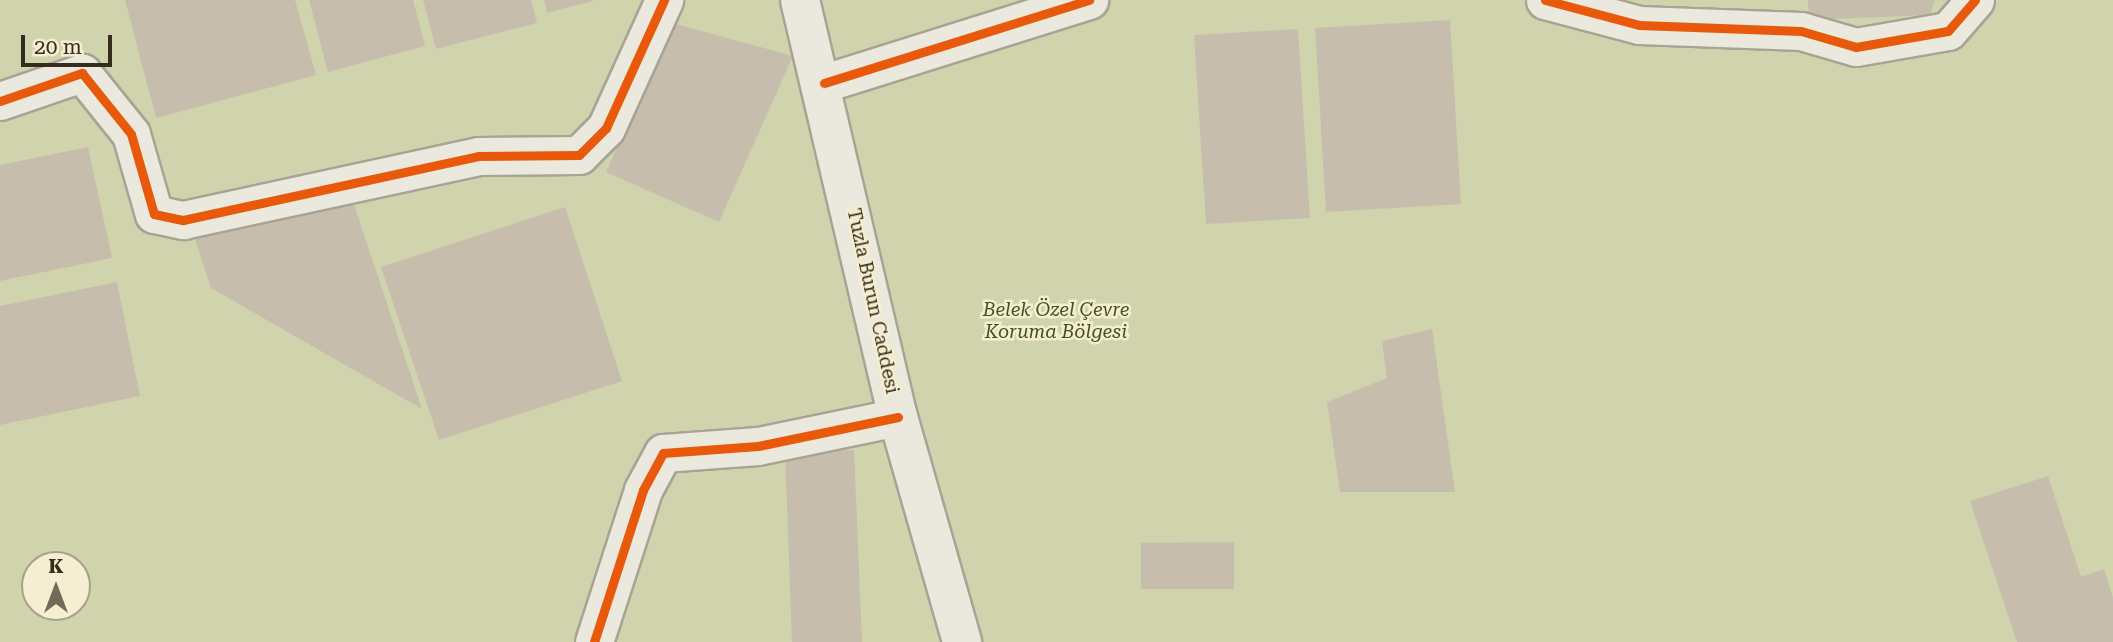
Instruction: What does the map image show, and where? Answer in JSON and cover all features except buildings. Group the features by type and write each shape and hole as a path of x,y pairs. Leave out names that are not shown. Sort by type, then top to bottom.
{"main road":[{"name":"Tuzla Burun Caddesi","path":"800,0 824,83 898,417 962,642"}],"street":[{"path":"0,101 82,73 131,134 154,214 183,220 478,156 579,155 606,128 664,0"},
{"path":"824,83 1089,0"},
{"path":"1545,0 1639,25 1801,31 1856,47 1948,31 1976,0"},
{"path":"594,642 643,490 663,453 758,446 898,417"}],"green space":[{"name":"Belek Özel Çevre Koruma Bölgesi","path":"0,0 2113,0 2113,642 0,642"}],"cycle path":[{"path":"0,101 82,73 131,134 154,214 183,220 478,156 579,155 606,128 664,0"},
{"path":"824,83 1089,0"},
{"path":"1545,0 1639,25 1801,31 1856,47 1948,31 1975,0"},
{"path":"594,642 643,490 663,453 758,446 898,417"}]}
